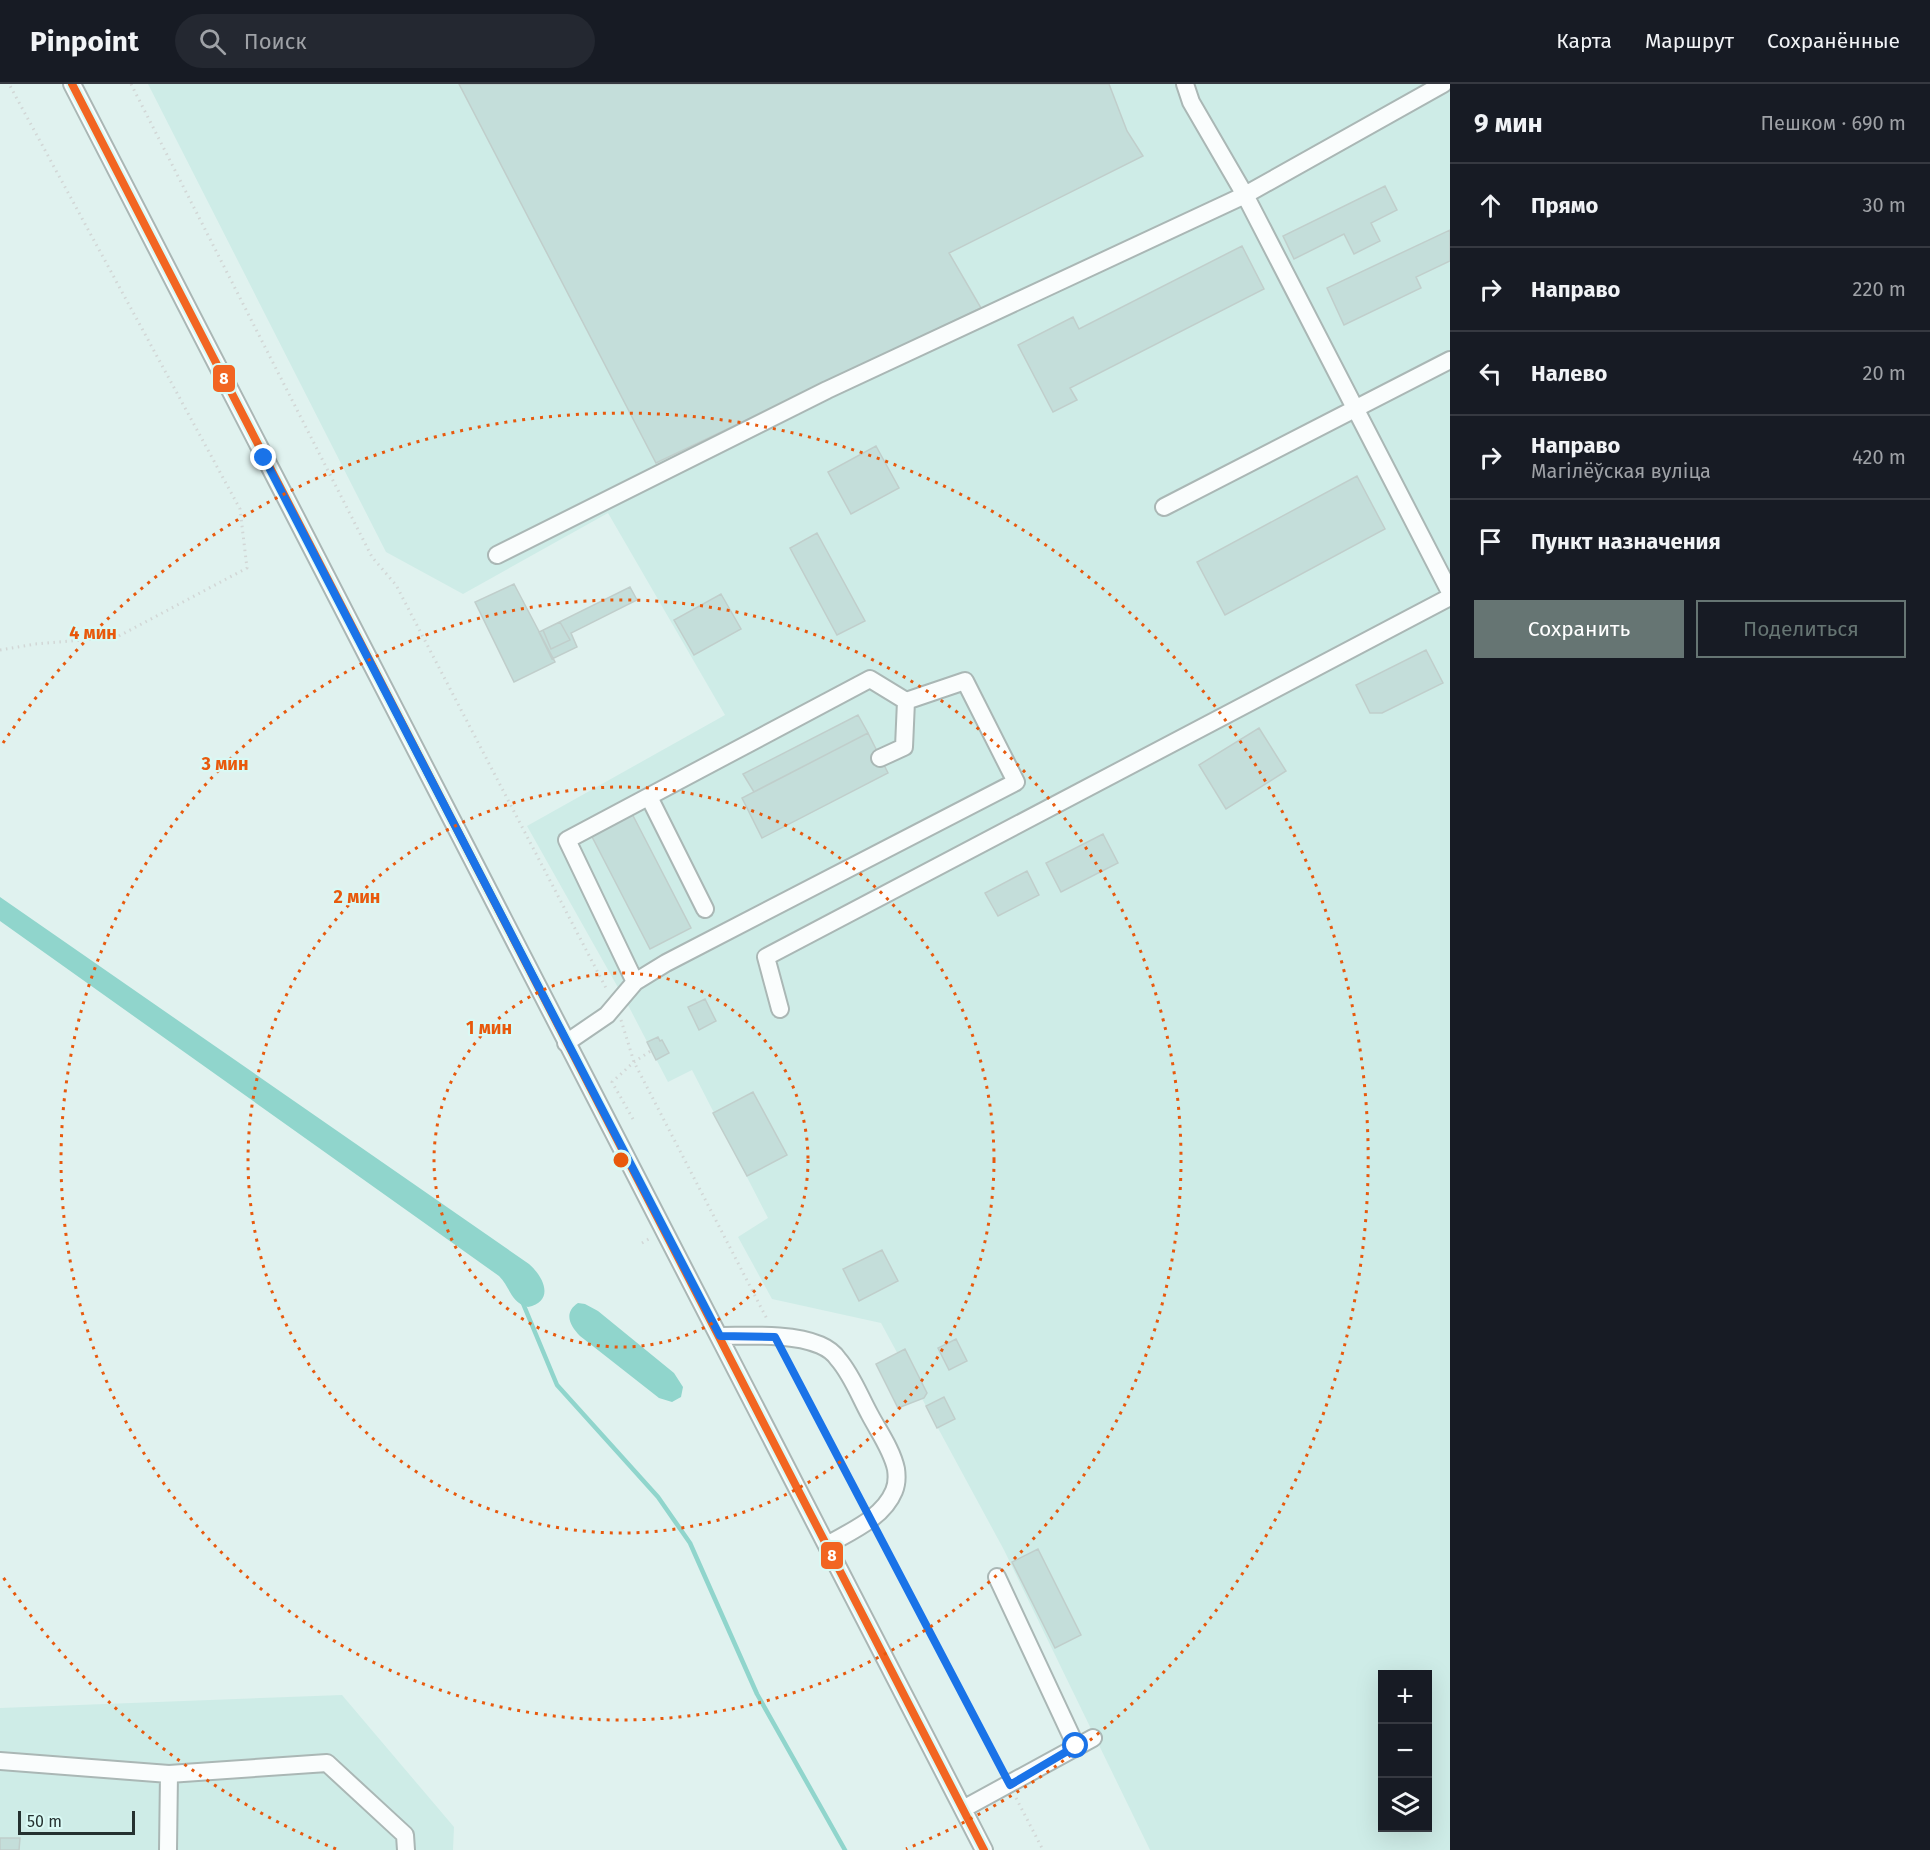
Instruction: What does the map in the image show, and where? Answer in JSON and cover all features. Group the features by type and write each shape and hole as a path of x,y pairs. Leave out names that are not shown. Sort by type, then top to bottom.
{"street":[{"path":"72,84 984,1850"},
{"path":"1185,84 1191,102 1212,142 1245,195 1450,592"},
{"path":"497,555 827,390 1245,195 1443,84"},
{"path":"1164,507 1450,360"},
{"path":"780,1009 766,957 1450,597"},
{"path":"566,1043 608,1015 635,981 666,963 1016,782 965,681 906,700 870,679 567,840 635,981"},
{"path":"880,758 904,747 906,700"},
{"path":"649,797 705,909"},
{"path":"720,1336 775,1337 822,1345 839,1359 889,1451 896,1470 895,1489 885,1507 870,1520 827,1545"},
{"path":"997,1578 1076,1746"},
{"path":"963,1809 1093,1738"},
{"path":"0,1761 169,1774 327,1763 405,1835 406,1850"},
{"path":"168,1850 169,1774"}],"path":[{"path":"0,650 35,644 117,637 247,568 240,509 9,84"},
{"path":"131,84 372,557 396,585 615,1005 634,1062 1043,1850"},
{"path":"633,1119 612,1082 651,1050"}],"shaded area":[{"path":"148,84 1450,84 1450,1850 1150,1850 1004,1550 881,1323 772,1299 738,1237 768,1218 692,1070 668,1082 629,1007 527,826 725,715 608,513 463,594 386,552"},
{"path":"342,1695 454,1827 453,1850 0,1850 0,1708"}],"water":[{"path":"0,897 529,1264 542,1282 544,1294 542,1300 528,1307 522,1305 514,1298 499,1276 0,921"},
{"path":"578,1303 598,1311 674,1373 683,1387 681,1397 672,1402 659,1398 580,1336 573,1328 569,1315"}],"building":[{"path":"459,84 1109,84 1127,131 1143,156 949,253 981,308 656,463"},
{"path":"1385,186 1397,210 1371,223 1380,241 1354,254 1344,234 1294,259 1283,236"},
{"path":"1450,230 1450,261 1416,277 1421,288 1344,325 1327,288"},
{"path":"1242,246 1264,289 1070,388 1077,400 1053,412 1018,345 1073,317 1079,329"},
{"path":"876,446 899,488 851,514 828,472"},
{"path":"1357,476 1385,529 1225,615 1197,562"},
{"path":"817,533 865,621 837,635 790,548"},
{"path":"514,584 555,662 514,682 475,602"},
{"path":"630,587 637,600 571,633 577,647 552,659 539,632"},
{"path":"721,594 741,629 694,655 674,620"},
{"path":"560,622 570,640 551,649 543,630"},
{"path":"1426,650 1443,683 1382,713 1370,713 1356,685"},
{"path":"858,715 868,733 754,792 743,774"},
{"path":"1259,728 1286,771 1226,809 1199,765"},
{"path":"868,733 888,773 762,838 742,798"},
{"path":"628,806 691,928 650,949 587,827"},
{"path":"1103,834 1118,863 1061,892 1046,863"},
{"path":"1027,871 1039,895 998,916 985,893"},
{"path":"705,999 716,1021 699,1030 688,1007"},
{"path":"658,1037 669,1053 656,1060 647,1042"},
{"path":"753,1092 787,1155 747,1176 713,1113"},
{"path":"882,1250 898,1281 859,1301 843,1269"},
{"path":"956,1339 967,1361 949,1370 938,1348"},
{"path":"905,1349 927,1393 924,1398 898,1408 876,1364"},
{"path":"944,1397 955,1419 937,1428 926,1406"},
{"path":"1038,1549 1081,1635 1055,1648 1012,1562"},
{"path":"0,1838 20,1838 19,1850 0,1850"}],"waterway":[{"path":"522,1301 557,1385 658,1497 690,1543 757,1694 845,1850"}],"transit line":[{"name":"8","path":"72,84 984,1850"}],"route":[{"path":"264,458 720,1336 775,1337 1010,1785 1076,1746"}]}
